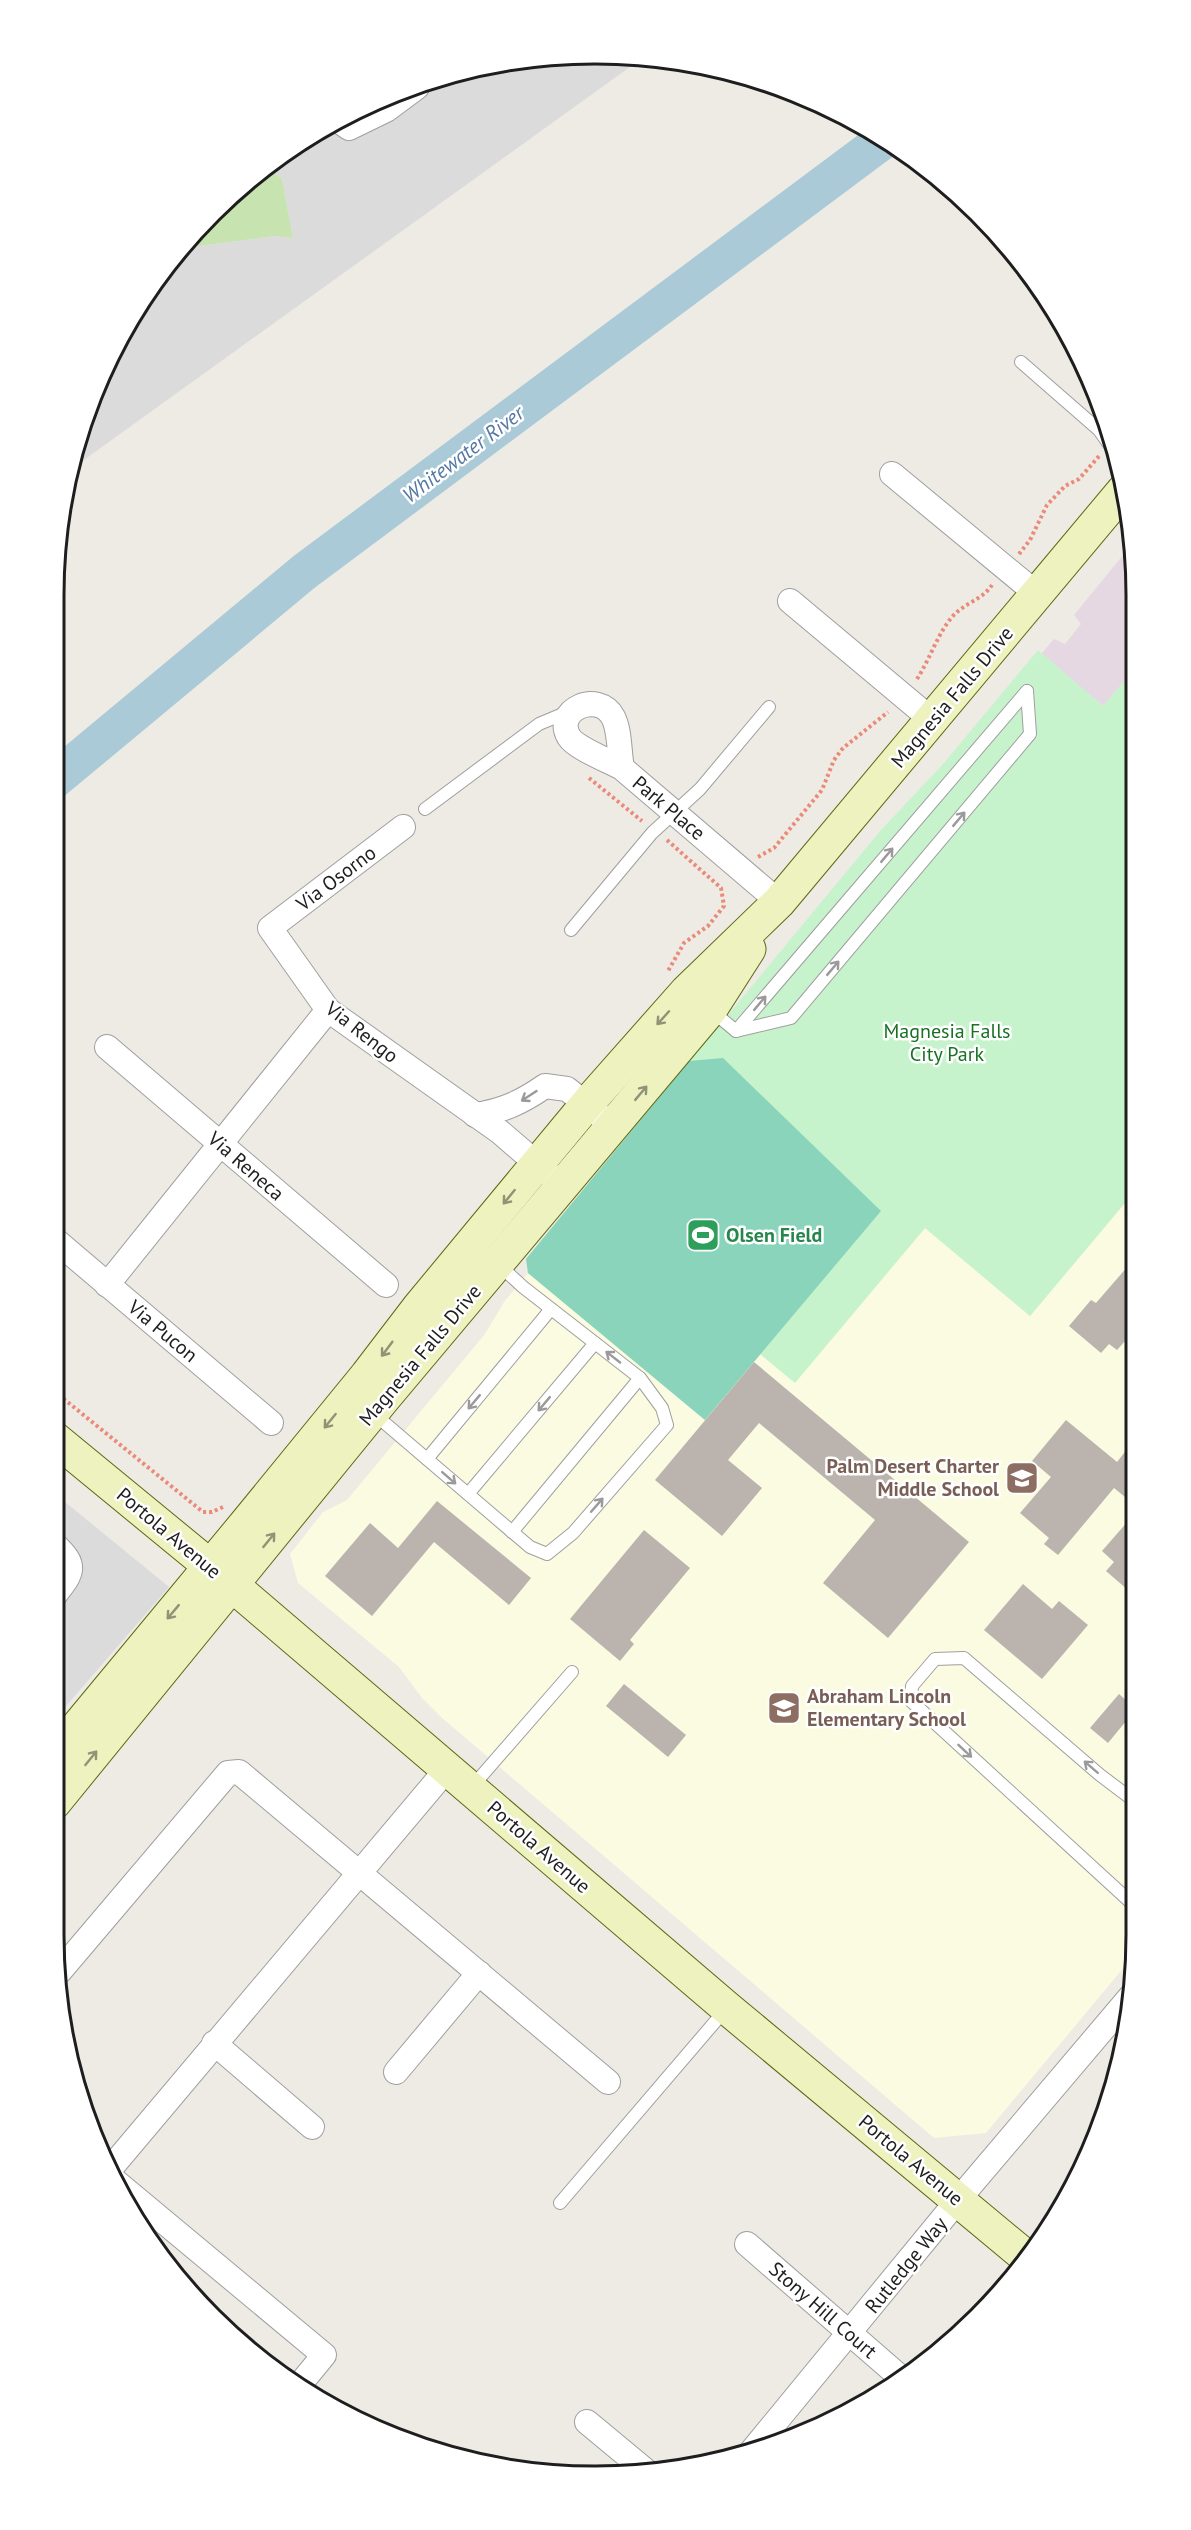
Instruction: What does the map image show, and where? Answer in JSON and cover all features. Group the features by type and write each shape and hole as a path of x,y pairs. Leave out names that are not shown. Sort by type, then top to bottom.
{"street":[{"path":"347,126 350,128 395,104"},
{"path":"892,474 1037,594"},
{"name":"Magnesia Falls Drive","path":"65,1788 221,1576 536,1164 587,1104 779,902 1117,497"},
{"path":"790,602 932,720"},
{"name":"Park Place","path":"579,707 596,705 608,710 614,718 622,768 779,902"},
{"path":"579,707 566,724 569,737 580,746 622,768"},
{"name":"Via Osorno","path":"270,928 403,827"},
{"name":"Via Rengo","path":"270,928 328,1010 500,1132 563,1186"},
{"name":"Magnesia Falls Drive","path":"65,1743 372,1413 563,1186 613,1126 692,996"},
{"path":"107,1285 328,1010"},
{"name":"Via Reneca","path":"107,1047 386,1285"},
{"path":"475,1115 524,1101 544,1086 567,1089 613,1126"},
{"name":"Via Pucon","path":"65,1249 272,1423"},
{"name":"Portola Avenue","path":"65,1447 221,1576 727,2008 1021,2253"},
{"path":"65,1554 71,1567 65,1581"},
{"path":"66,1964 228,1773 239,1772 608,2082"},
{"path":"116,2162 358,1872 459,1779"},
{"path":"396,2072 479,1973"},
{"name":"Rutledge Way","path":"763,2438 958,2200 1121,2007"},
{"path":"214,2043 312,2127"},
{"path":"134,2197 324,2355 304,2379"},
{"name":"Stony Hill Court","path":"747,2244 895,2373"},
{"path":"587,2422 637,2463"}],"lane":[{"path":"1021,362 1100,431"},
{"path":"1027,692 1030,734 791,1018 736,1031 1027,692"},
{"path":"425,809 539,724 579,707"},
{"path":"571,930 655,831 700,789 769,707"},
{"path":"692,996 736,1031"},
{"path":"372,1413 530,1547 547,1554 573,1533 667,1425 662,1408 640,1378 551,1309 497,1263"},
{"path":"427,1459 551,1309"},
{"path":"468,1494 595,1343"},
{"path":"512,1532 640,1378"},
{"path":"1126,1795 964,1658 935,1659 912,1686 910,1701 1126,1896"},
{"path":"459,1779 572,1672"},
{"path":"560,2203 727,2008"}],"path":[{"path":"750,857 760,857 774,848 822,790 834,760 843,748 886,715 924,668 945,626 954,615 963,607 986,595 1030,540 1051,500 1065,486 1079,479 1106,451"},
{"path":"584,774 717,884 723,893 724,906 714,920 692,935 677,952 692,996"},
{"path":"65,1400 185,1500 203,1512 212,1512 228,1503"}],"shaded area":[{"path":"596,64 631,66 82,461 105,392 119,361 154,300 195,247 275,236 293,238 282,179 274,173 300,154 361,119 425,93 458,83 526,69"},
{"path":"1124,553 1126,679 1103,706 1041,654 1054,639 1065,644 1081,624 1074,615"},
{"name":"Abraham Lincoln Elementary School","path":"1126,1202 1125,1966 986,2133 934,2138 441,1717 422,1698 399,1667 298,1583 290,1554 323,1512 347,1500 485,1334 504,1302 528,1273 705,1420 760,1353 795,1382 925,1228 1030,1316"},
{"path":"65,1502 169,1587 65,1707"}],"green space":[{"path":"274,173 282,179 293,238 275,236 195,247 245,196"},
{"name":"Magnesia Falls City Park","path":"1038,650 1103,706 1126,679 1126,1202 1030,1316 925,1228 795,1383 760,1354 705,1420 528,1273 526,1259 881,830 944,763"},
{"name":"Olsen Field","path":"723,1058 881,1211 705,1420 528,1273 526,1259 689,1061"}],"building":[{"path":"1126,1268 1126,1340 1117,1350 1109,1344 1101,1353 1069,1326 1091,1300 1096,1303"},
{"path":"754,1362 969,1542 888,1638 823,1583 875,1520 759,1423 728,1460 762,1488 722,1536 655,1480"},
{"path":"1066,1420 1117,1462 1126,1450 1126,1498 1114,1488 1058,1555 1044,1544 1049,1538 1020,1513 1051,1477 1032,1461"},
{"path":"437,1501 531,1578 509,1605 434,1542 372,1616 325,1576 370,1523 398,1548"},
{"path":"1126,1523 1126,1588 1106,1571 1114,1562 1102,1551"},
{"path":"644,1530 690,1568 630,1640 634,1644 620,1661 570,1619"},
{"path":"1023,1584 1052,1609 1059,1601 1088,1625 1042,1679 984,1630"},
{"path":"624,1684 686,1735 668,1757 606,1706"},
{"path":"1119,1694 1126,1700 1126,1721 1108,1743 1090,1728"}],"waterway":[{"name":"Whitewater River","path":"65,771 304,572 876,145"}],"place":[{"name":"Olsen Field","path":"703,1235"},
{"name":"Palm Desert Charter Middle School","path":"1022,1478"},
{"name":"Abraham Lincoln Elementary School","path":"784,1708"}]}
